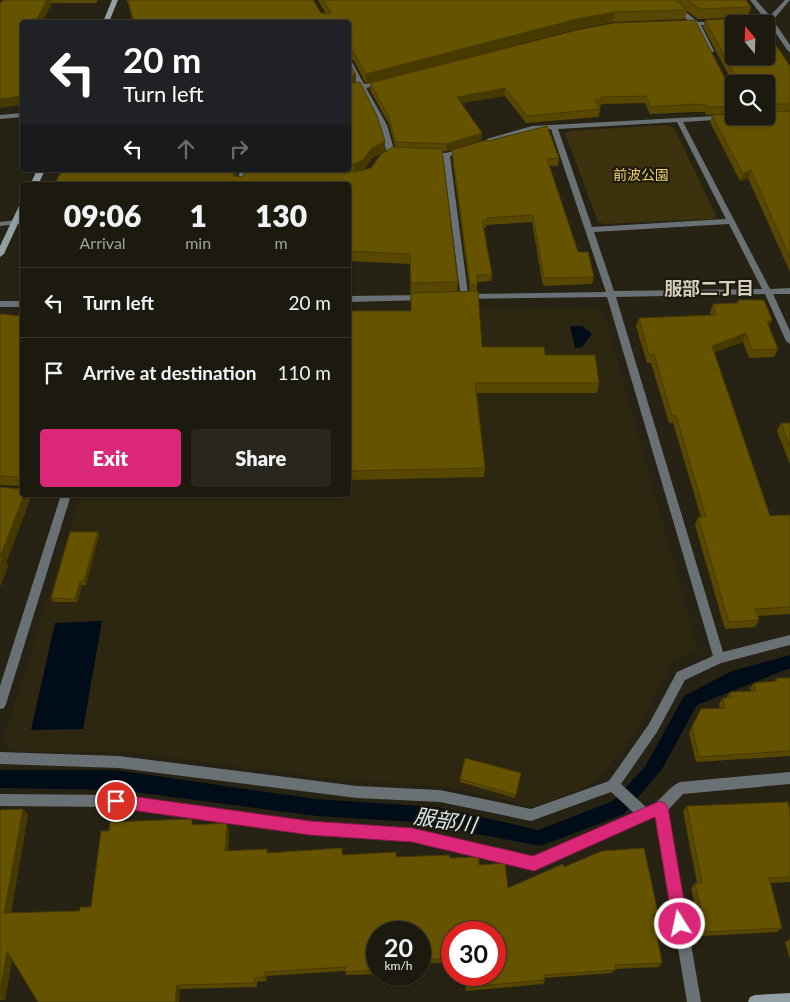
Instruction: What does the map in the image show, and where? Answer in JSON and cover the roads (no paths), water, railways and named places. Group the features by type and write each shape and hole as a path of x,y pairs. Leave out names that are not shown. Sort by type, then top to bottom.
{"street":[{"path":"107,20 115,0"},
{"path":"667,0 697,24 713,56"},
{"path":"754,0 764,15"},
{"path":"774,15 788,0"},
{"path":"678,24 724,22"},
{"path":"775,28 790,50"},
{"path":"351,65 382,125 387,155 400,153"},
{"path":"351,89 364,88 392,80"},
{"path":"0,117 20,115"},
{"path":"484,143 532,128 725,117"},
{"path":"679,120 768,292 790,341"},
{"path":"554,127 611,295 719,658"},
{"path":"418,154 446,155 475,146"},
{"path":"446,155 464,297"},
{"path":"234,173 263,174"},
{"path":"241,182 243,173"},
{"path":"0,254 20,213"},
{"path":"589,230 731,221"},
{"path":"0,224 16,222"},
{"path":"455,298 790,291"},
{"path":"351,299 436,298"},
{"path":"0,304 20,304"},
{"path":"0,704 65,497"},
{"path":"0,758 119,762 357,792 440,796 531,815 615,787 653,728 680,676 719,658 790,640"},
{"path":"0,800 116,801 310,828 412,835 534,864 641,812 660,808 680,788 790,778"},
{"path":"615,787 641,812"},
{"path":"660,808 694,1002"},
{"path":"755,1002 790,1000"}],"water":[{"path":"570,326 582,326 592,334 582,347 575,348"},
{"path":"102,621 83,729 31,730 55,623"},
{"name":"服部川","path":"790,655 790,668 697,705 662,769 624,814 541,846 414,822 317,816 119,790 0,788 0,770 115,770 315,799 437,807 538,830 613,801 645,767 684,696 732,671"}],"district":[{"name":"服部二丁目","path":"709,289"}],"park label":[{"name":"前波公園","path":"641,175"}]}
